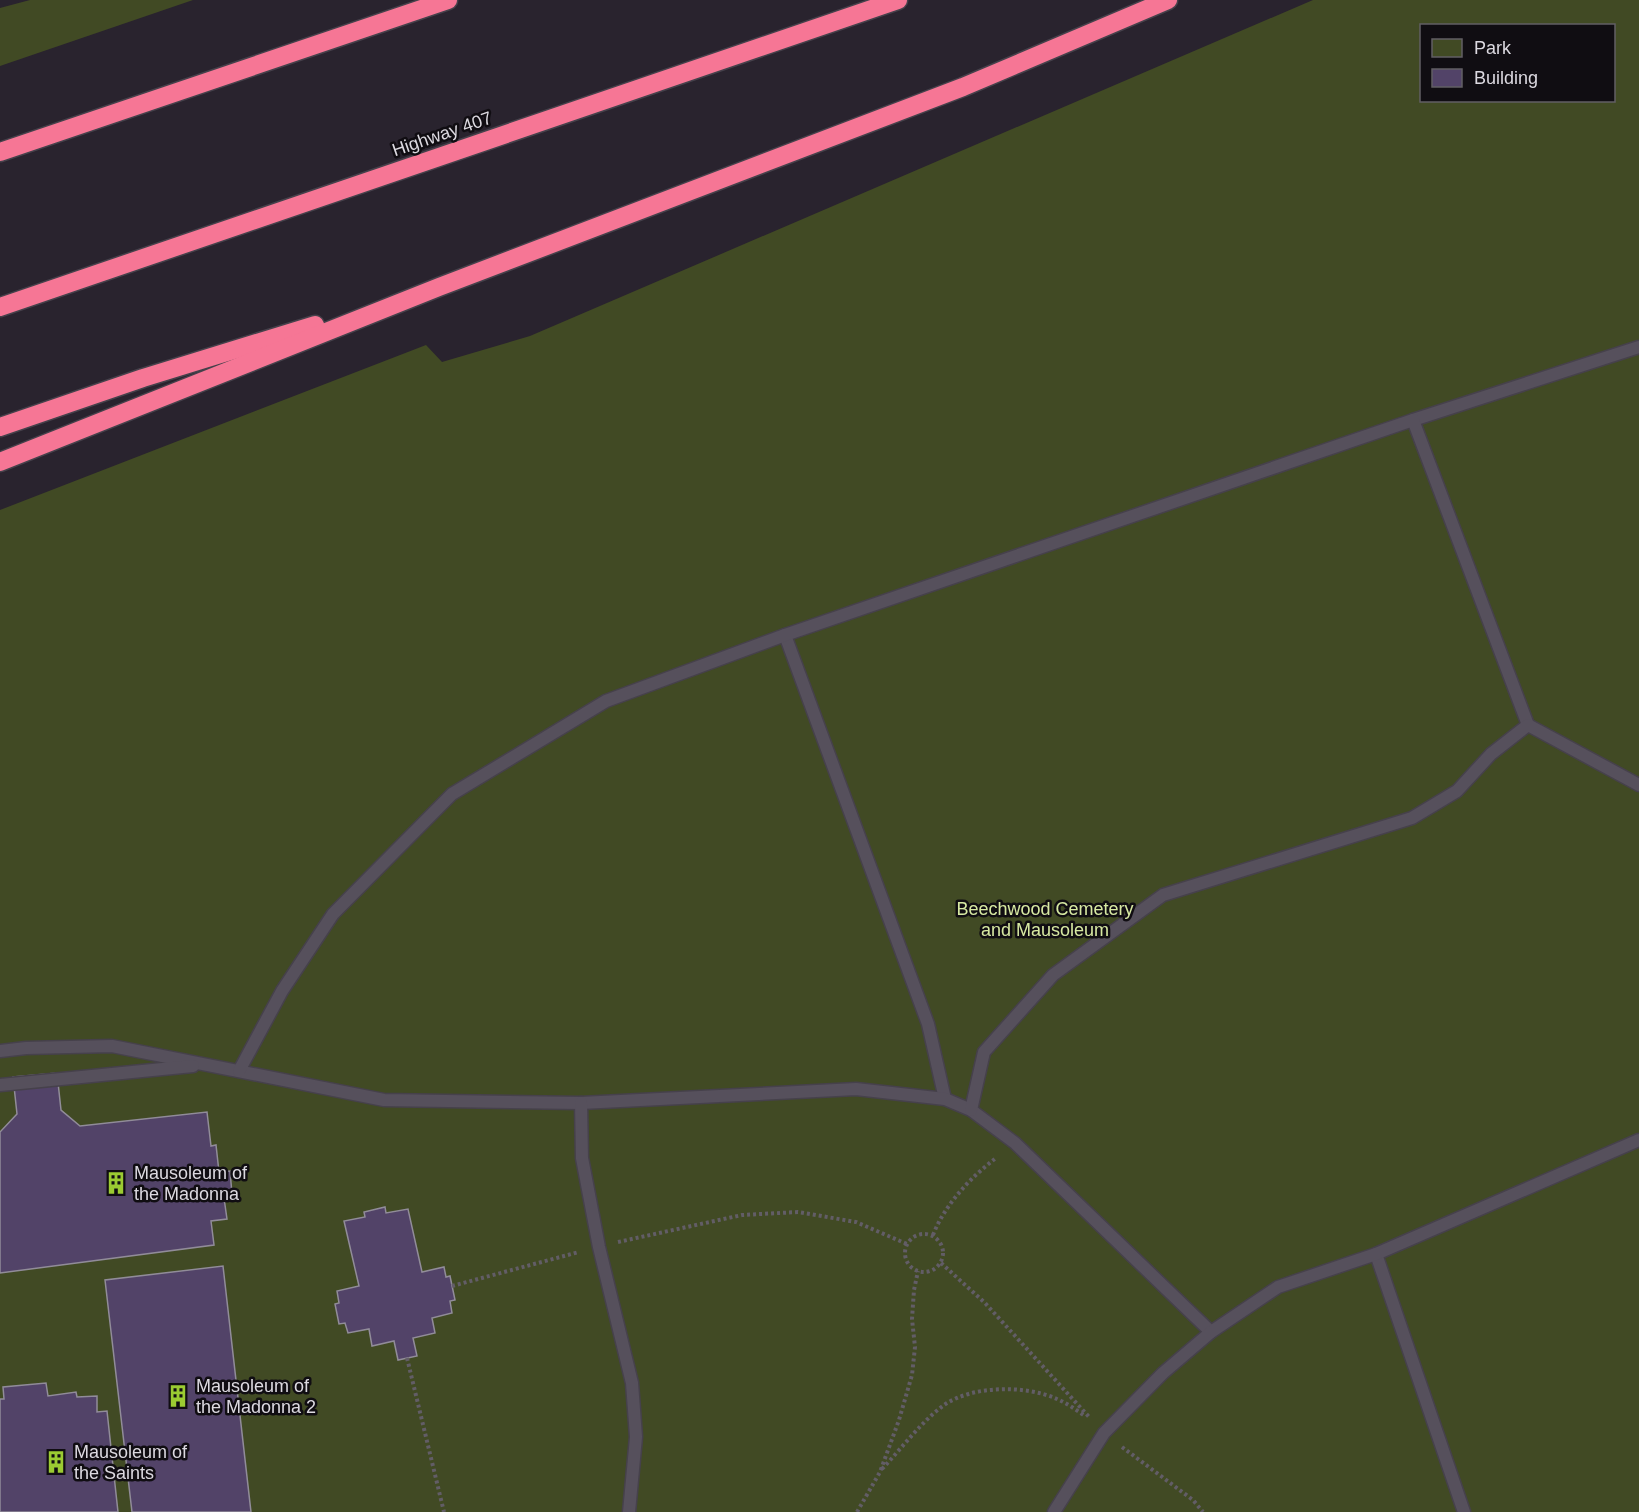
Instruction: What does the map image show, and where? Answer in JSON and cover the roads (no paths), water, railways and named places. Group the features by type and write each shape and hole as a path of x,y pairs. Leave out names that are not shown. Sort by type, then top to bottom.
{"highway":[{"path":"0,152 448,0"},
{"name":"Highway 407","path":"0,307 898,0"},
{"path":"0,462 439,286 963,87 1168,0"},
{"path":"0,427 143,378 439,286"}],"lane":[{"path":"239,1071 282,991 333,914 452,794 606,701 785,635 1413,420 1639,347"},
{"path":"1413,420 1528,725 1639,784"},
{"path":"785,635 928,1024 945,1099"},
{"path":"971,1110 984,1052 1053,975 1163,895 1412,818 1457,791 1491,754 1528,725"},
{"path":"0,1051 26,1048 112,1046 384,1100 581,1103 856,1089 945,1099 971,1110 1016,1143 1211,1332"},
{"path":"0,1085 207,1065"},
{"path":"581,1103 582,1158 599,1247 632,1383 636,1437 629,1512"},
{"path":"1054,1512 1104,1433 1163,1373 1211,1332 1278,1287 1376,1254 1639,1140"},
{"path":"1376,1254 1464,1512"}],"place":[{"name":"Mausoleum of the Madonna","path":"116,1183"},
{"name":"Mausoleum of the Madonna 2","path":"178,1396"},
{"name":"Mausoleum of the Saints","path":"56,1462"}],"park label":[{"name":"Beechwood Cemetery and Mausoleum","path":"1045,919"}]}
